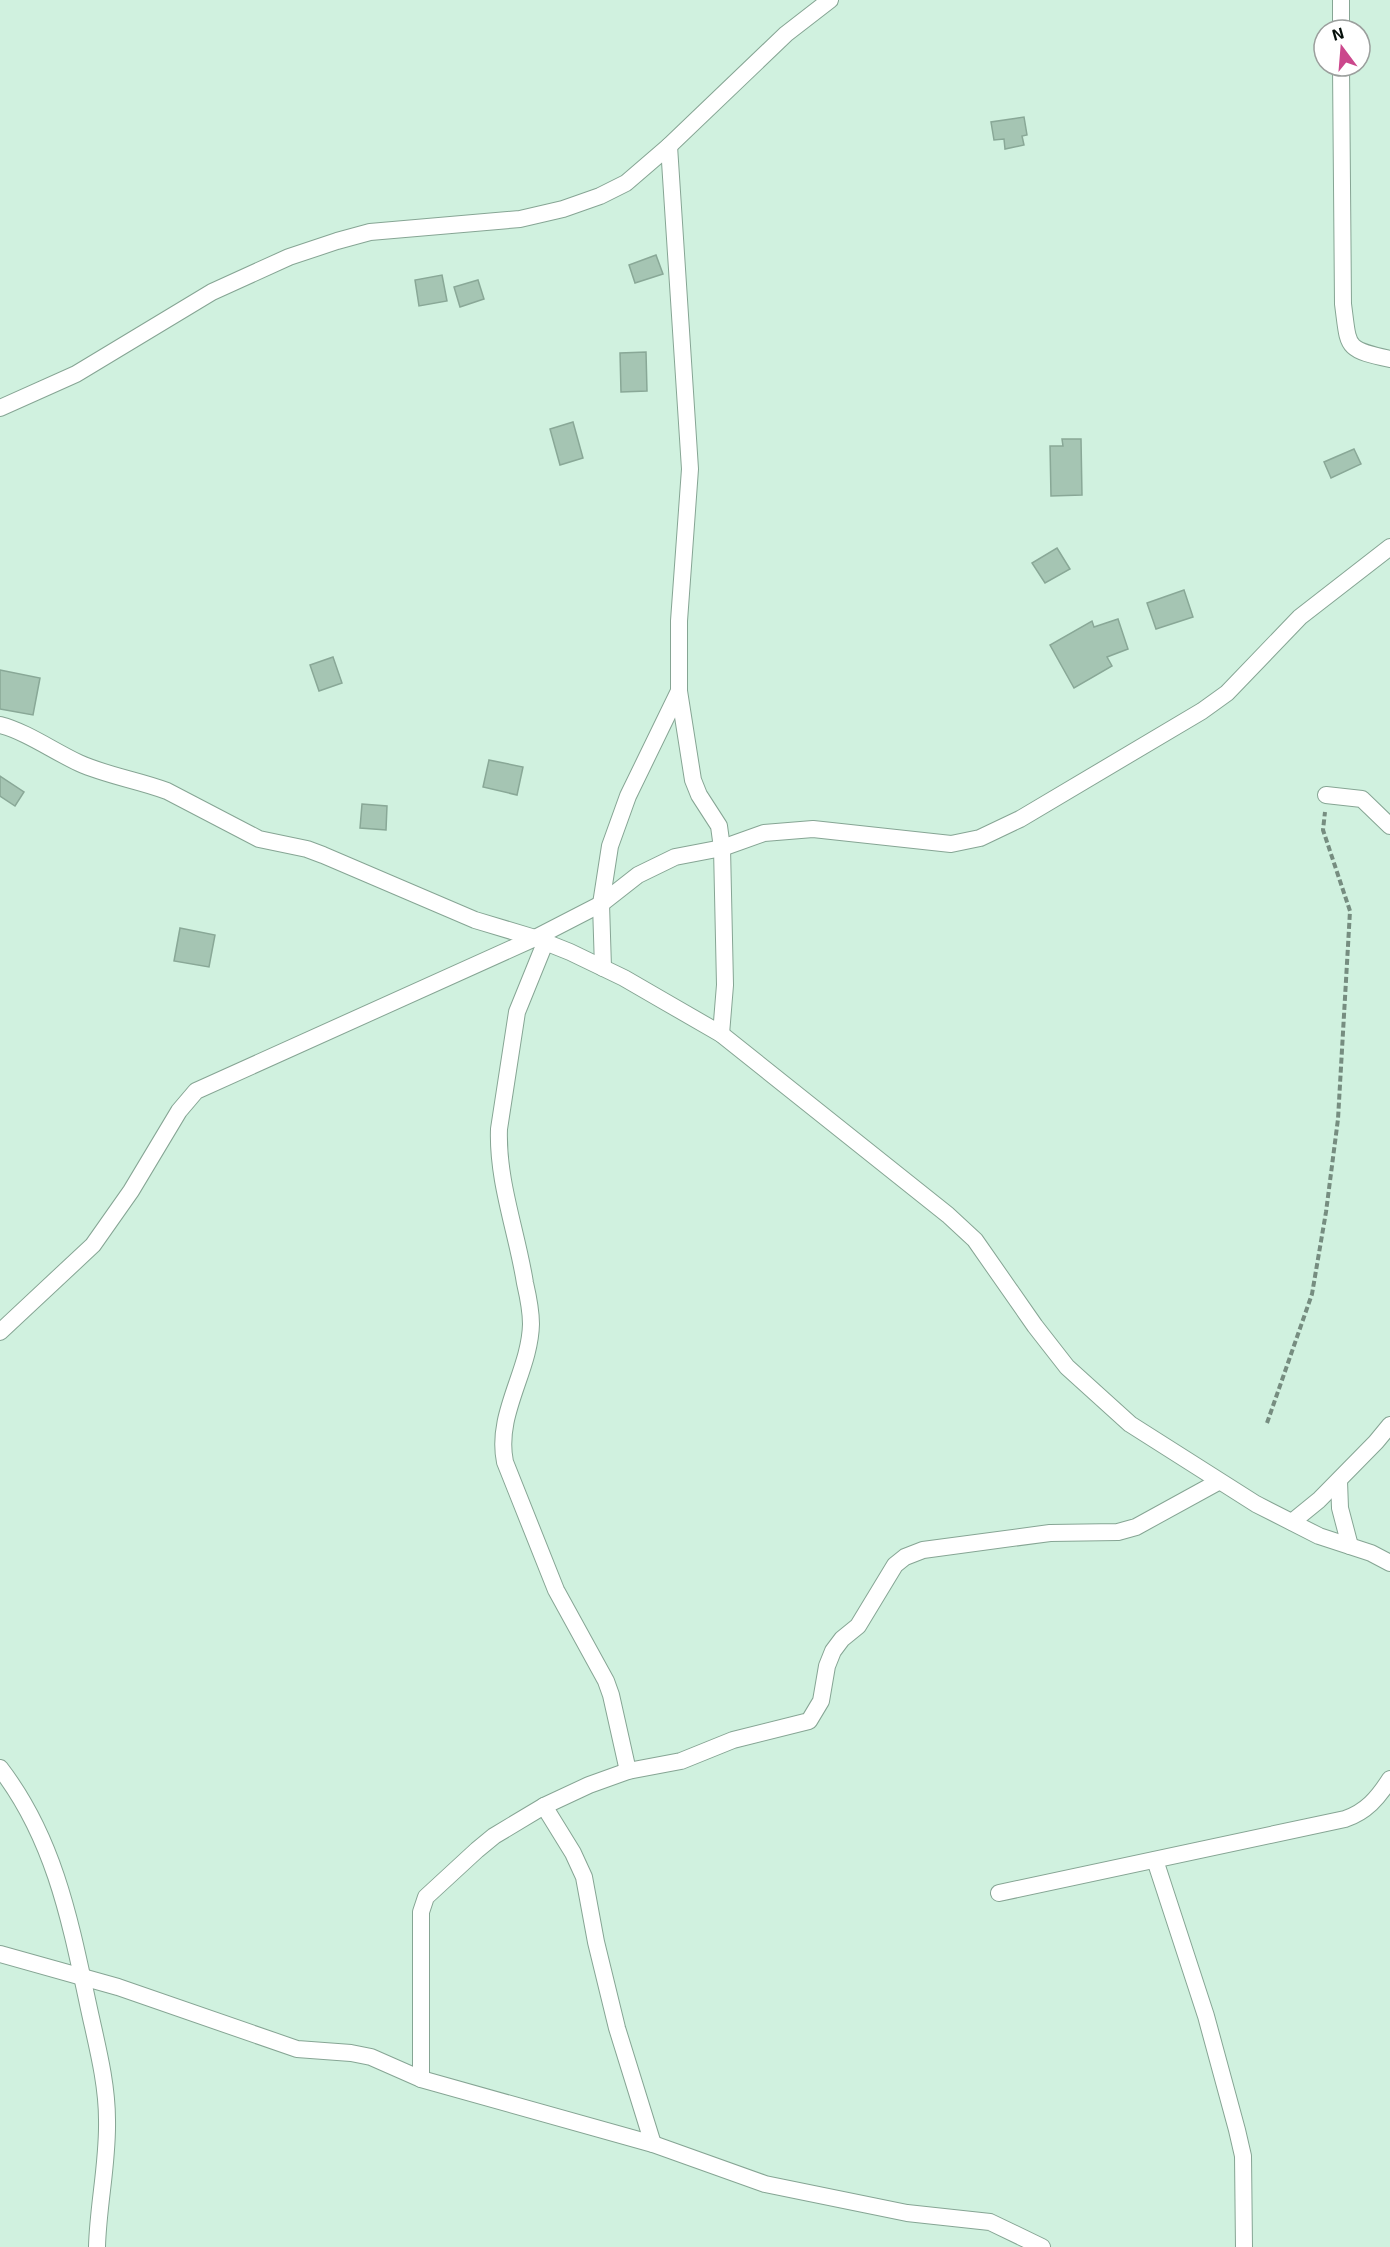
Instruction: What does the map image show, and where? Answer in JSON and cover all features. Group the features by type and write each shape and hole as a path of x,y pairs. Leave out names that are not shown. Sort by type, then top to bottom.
{"street":[{"path":"0,408 76,374 212,292 289,257 370,232 520,219 563,209 600,196 626,183 669,147 786,34 830,0"},
{"path":"1341,0 1341,18"},
{"path":"1341,78 1342,304 1348,342 1356,351 1390,359"},
{"path":"669,147 690,470 679,621 679,691 693,780 699,795 719,826 722,848 725,985 721,1034"},
{"path":"0,1332 93,1245 131,1191 179,1111 196,1091 540,940 601,904 638,875 675,857 722,848 764,833 813,829 951,844 980,838 1020,819 1202,711 1227,693 1300,617 1390,547"},
{"path":"603,968 601,904 610,846 617,821 679,691"},
{"path":"0,725 80,763 117,777 167,791 259,839 307,849 475,920 570,952 634,983 721,1034 948,1215 975,1240 1035,1326 1067,1367 1130,1424 1218,1482 1292,1522 1319,1536 1371,1553 1390,1563"},
{"path":"1326,795 1362,799 1390,826"},
{"path":"540,940 517,1012 498,1129 501,1170 522,1264 531,1322 525,1362 504,1424 502,1448 505,1462 556,1590 606,1681 628,1771"},
{"path":"1292,1522 1339,1481 1390,1425"},
{"path":"1339,1481 1340,1508 1350,1546"},
{"path":"421,2079 421,1912 426,1897 494,1836 544,1806 589,1785 628,1771 681,1761 733,1740 809,1721 821,1701 827,1666 833,1651 842,1639 858,1626 895,1565 905,1557 923,1550 1050,1533 1118,1532 1136,1527 1218,1482"},
{"path":"0,1768 19,1792 47,1847 59,1882 101,2063 107,2119 105,2173 97,2247"},
{"path":"999,1893 1345,1819 1360,1814 1381,1793 1390,1779"},
{"path":"544,1806 573,1853 584,1877 596,1942 617,2028 653,2144"},
{"path":"1155,1860 1206,2016 1238,2130 1243,2156 1244,2247"},
{"path":"0,1954 82,1975 213,2018 297,2049 371,2056 421,2079 653,2144 765,2184 907,2214 990,2222 1042,2247"}],"path":[{"path":"1267,1423 1312,1294 1338,1119 1350,911 1323,830 1326,795"}],"building":[{"path":"1024,117 1027,135 1022,136 1024,145 1005,149 1004,139 994,140 991,122"},
{"path":"656,255 663,274 635,283 629,265"},
{"path":"442,275 447,301 419,306 415,280"},
{"path":"478,280 484,299 460,307 454,287"},
{"path":"646,352 647,391 621,392 620,353"},
{"path":"573,422 583,458 560,465 550,429"},
{"path":"1062,439 1081,439 1082,495 1051,496 1050,446 1063,446"},
{"path":"1354,449 1361,464 1331,478 1324,462"},
{"path":"1057,548 1070,569 1045,583 1032,563"},
{"path":"1184,590 1193,617 1156,629 1147,603"},
{"path":"1118,619 1128,649 1107,657 1112,666 1074,688 1050,645 1092,621 1094,627"},
{"path":"333,657 342,683 319,691 310,665"},
{"path":"0,670 40,678 33,715 0,709"},
{"path":"489,760 523,767 517,795 483,787"},
{"path":"0,776 24,792 15,806 0,796"},
{"path":"362,804 387,806 386,830 360,828"},
{"path":"180,928 215,935 209,967 174,961"}]}
